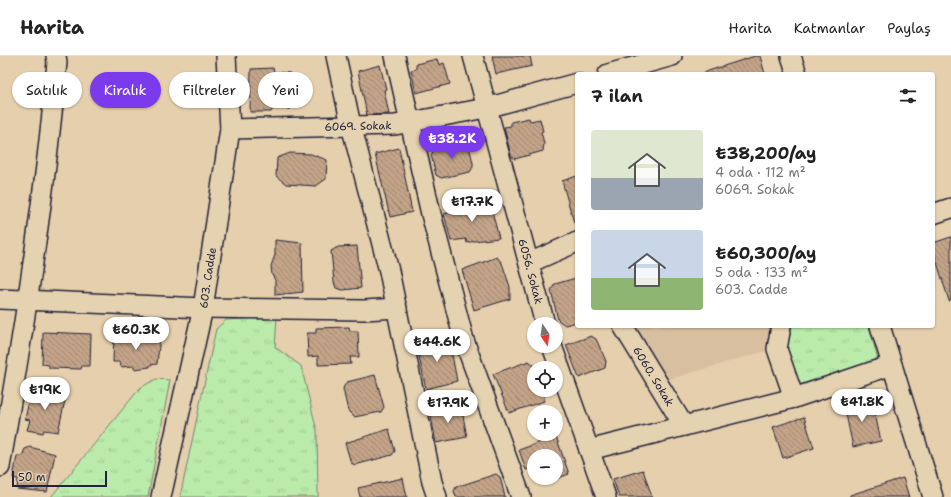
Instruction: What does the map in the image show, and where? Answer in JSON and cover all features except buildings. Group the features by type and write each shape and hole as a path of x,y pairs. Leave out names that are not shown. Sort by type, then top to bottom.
{"street":[{"path":"0,468 28,300 52,120 57,62 56,56"},
{"name":"603. Cadde","path":"161,497 203,308 230,129 226,56"},
{"path":"336,56 351,125 389,271 432,482 437,497"},
{"path":"395,56 431,214 464,340 522,497"},
{"name":"6056. Sokak","path":"472,56 543,317"},
{"path":"615,72 672,56"},
{"path":"791,56 796,72"},
{"name":"6069. Sokak","path":"230,129 395,125 486,108 575,84"},
{"path":"935,213 951,208"},
{"path":"529,263 575,246"},
{"path":"0,299 203,308 364,310 397,308"},
{"name":"6060. Sokak","path":"624,328 684,426"},
{"path":"781,328 777,349 794,398"},
{"path":"881,328 933,497"},
{"path":"554,353 606,497"},
{"path":"589,450 794,398 892,365"}],"shaded area":[{"path":"633,328 771,328 766,351 663,381"}],"green space":[{"path":"277,317 275,347 301,366 317,431 318,497 180,497 216,329 226,320"},
{"path":"792,328 870,328 878,360 799,385 787,348"},
{"path":"156,379 170,380 148,497 51,497 140,388"}]}
